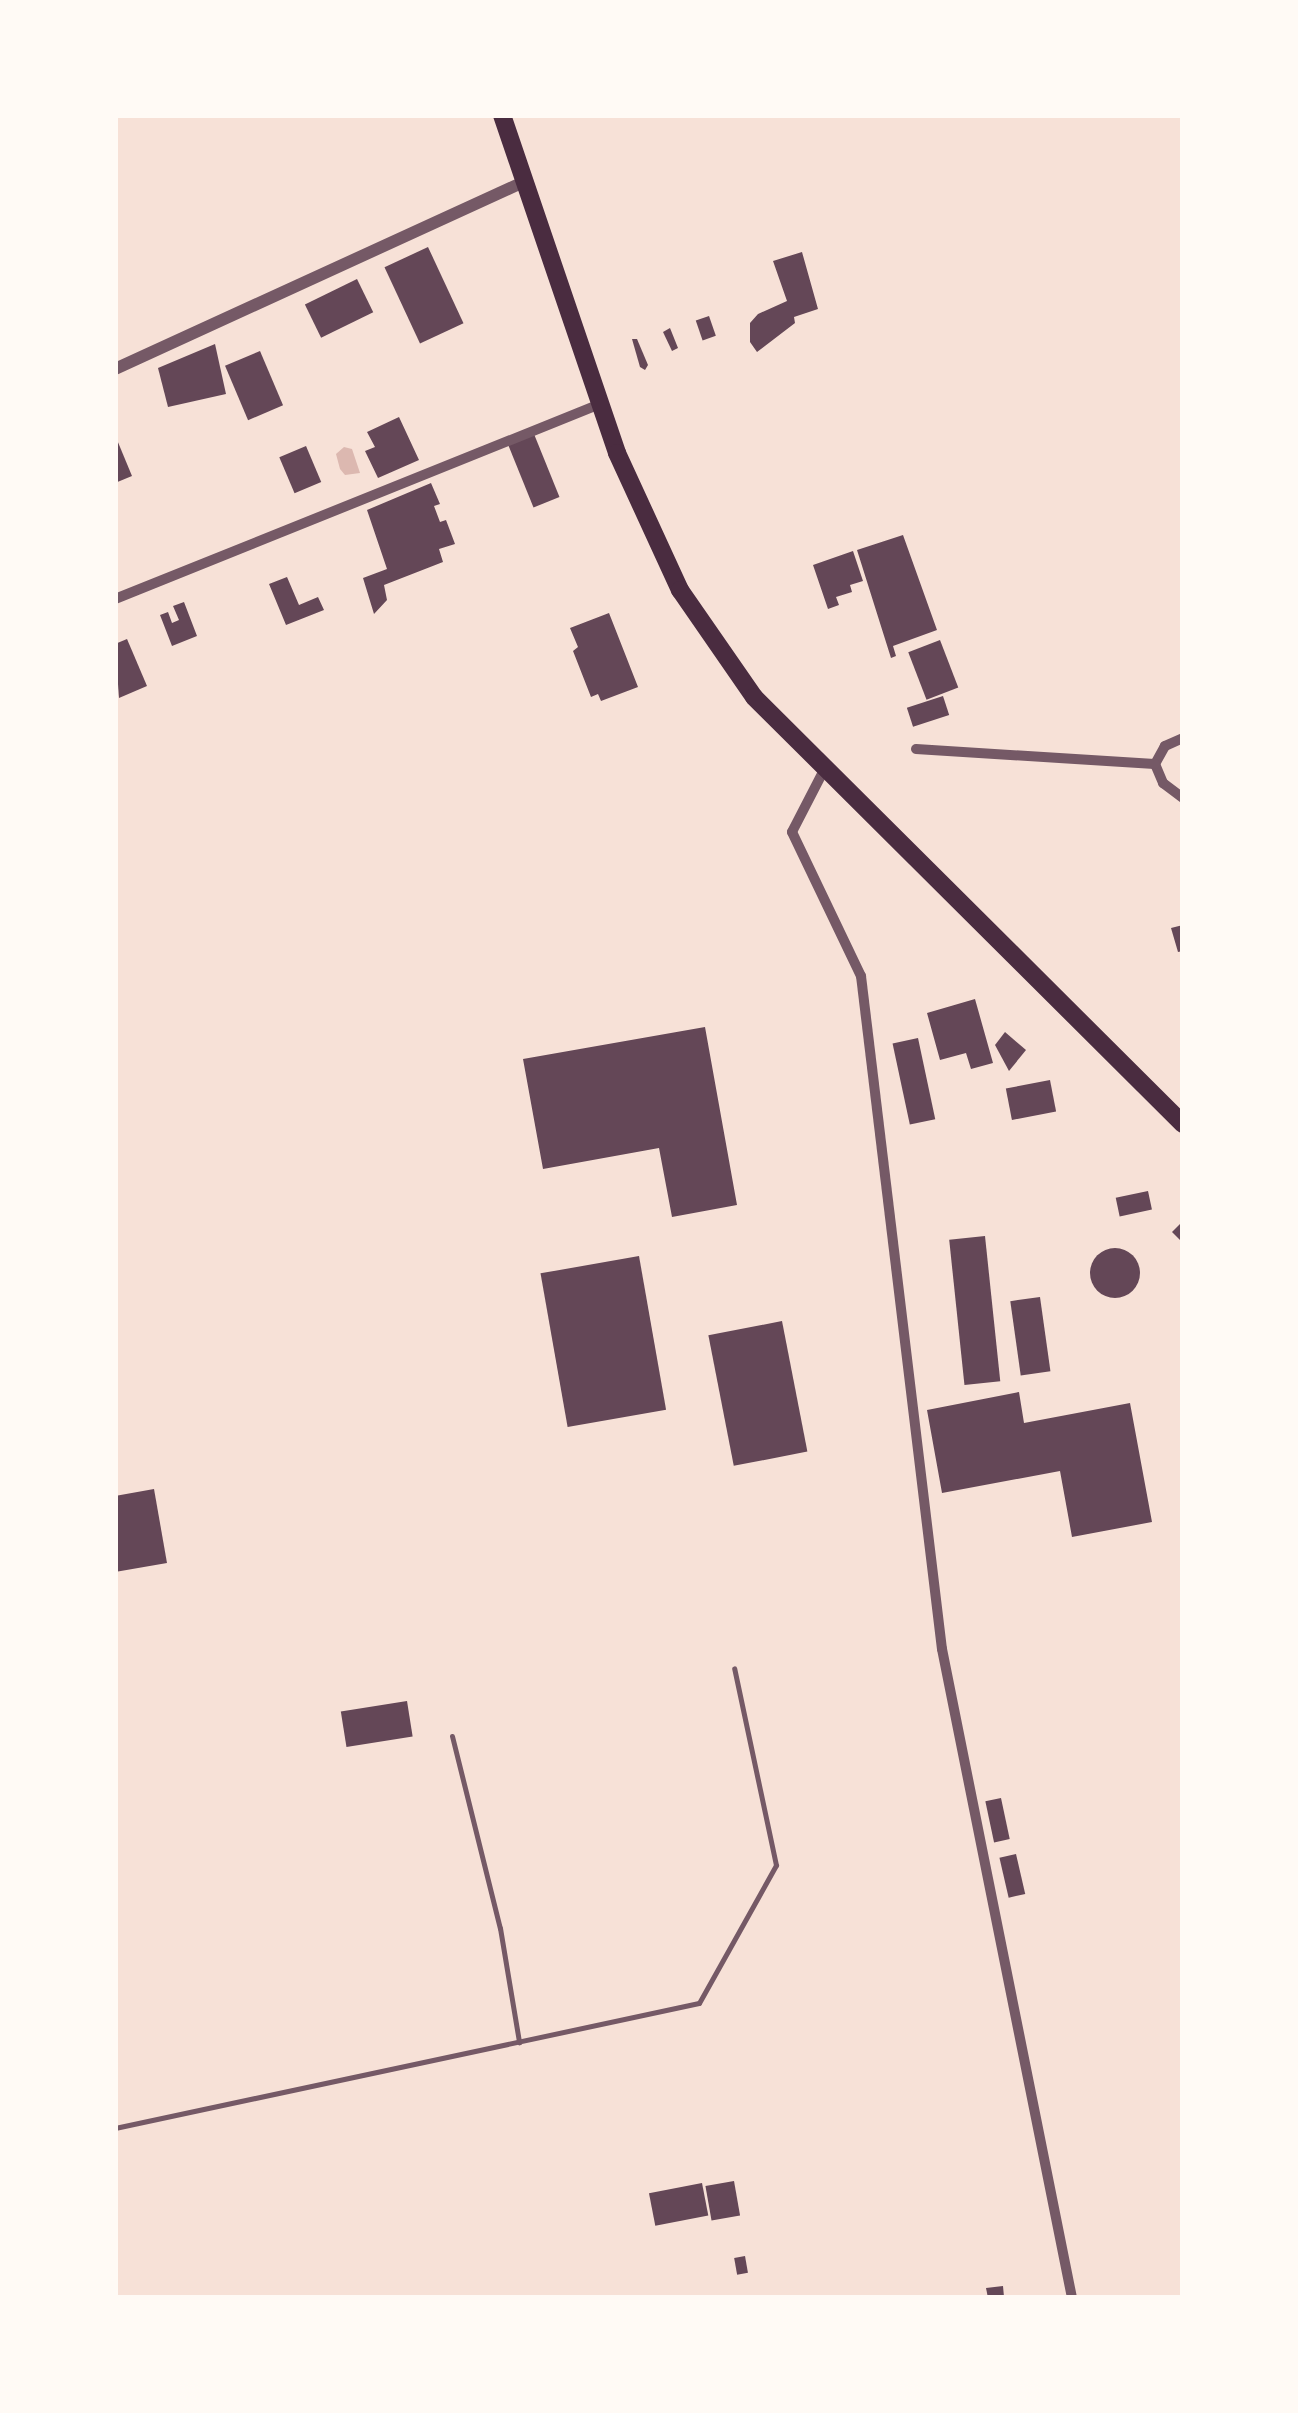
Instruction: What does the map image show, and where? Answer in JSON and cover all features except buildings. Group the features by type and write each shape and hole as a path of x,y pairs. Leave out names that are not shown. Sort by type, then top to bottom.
{"highway":[{"path":"502,115 617,452 680,590 754,697 1183,1124"}],"street":[{"path":"115,369 523,182"},
{"path":"115,599 600,404"},
{"path":"1155,764 1165,746 1183,738"},
{"path":"916,749 1155,764"},
{"path":"1155,764 1163,784 1183,798"},
{"path":"825,768 792,832 861,976 942,1650 1072,2298"}],"lane":[{"path":"115,2128 699,2003 776,1864 734,1668"},
{"path":"452,1736 500,1928 519,2042"}],"shaded area":[{"path":"344,447 352,449 360,473 345,475 340,469 336,454"}]}
